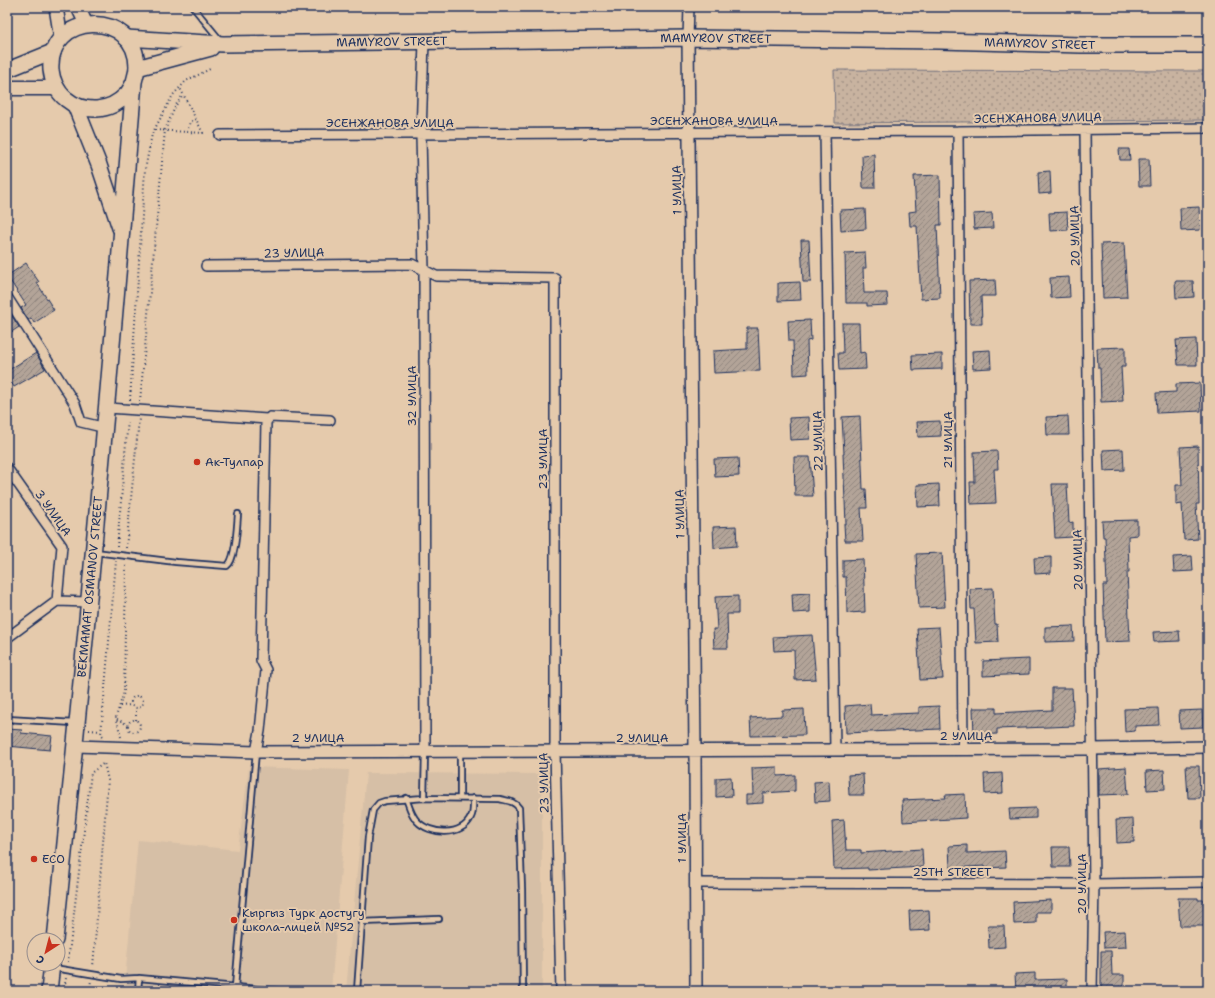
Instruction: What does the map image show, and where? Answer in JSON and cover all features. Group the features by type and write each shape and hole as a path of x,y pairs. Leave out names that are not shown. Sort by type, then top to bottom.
{"highway":[{"path":"86,24 101,24 115,29 126,38 136,57 136,75 127,94 116,104 103,109 88,109 75,105 64,98 57,88 52,76 51,64 57,45 68,32 86,24"},
{"path":"126,38 223,44"},
{"name":"MAMYROV STREET","path":"223,44 688,38 939,41 1081,45 1208,45"},
{"path":"136,75 223,44"},
{"name":"BEKMAMAT OSMANOV STREET","path":"56,932 76,746 83,727 88,602 108,408 136,75"},
{"path":"75,105 99,165 122,234"},
{"path":"49,991 51,972"}],"main road":[{"path":"7,70 57,45 56,7"},
{"path":"78,7 86,24"},
{"path":"7,88 57,88"}],"street":[{"path":"688,38 689,7"},
{"name":"1 УЛИЦА","path":"688,38 696,991"},
{"name":"32 УЛИЦА","path":"424,41 421,135 424,270 425,751"},
{"name":"ЭСЕНЖАНОВА УЛИЦА","path":"220,135 421,135 1208,128"},
{"name":"20 УЛИЦА","path":"1085,130 1094,884 1092,991"},
{"name":"21 УЛИЦА","path":"958,131 963,749"},
{"name":"22 УЛИЦА","path":"825,132 835,750"},
{"name":"23 УЛИЦА","path":"206,266 412,264 436,276 555,278 555,750 560,991"},
{"path":"7,297 75,404 82,422 106,428"},
{"path":"108,408 267,419 270,417 330,420"},
{"path":"256,752 260,731 266,670 262,660 267,419"},
{"name":"3 УЛИЦА","path":"7,468 62,546 57,601"},
{"path":"7,638 57,601 88,602"},
{"name":"2 УЛИЦА","path":"76,746 256,752 460,752 555,750 695,751 1092,749 1208,746"},
{"name":"25TH STREET","path":"696,883 1094,884 1208,882"}],"lane":[{"path":"193,7 223,44"},
{"path":"93,551 176,562 227,566 232,558 238,514"},
{"path":"7,719 83,727"},
{"path":"424,798 425,751"},
{"path":"235,987 256,752"},
{"path":"460,752 460,798"},
{"path":"406,798 414,816 421,824 428,829 443,831 458,830 466,824 472,816 473,798"},
{"path":"357,991 368,837 373,810 379,803 406,798 473,798 510,801 516,803 519,808 522,890 523,991"},
{"path":"362,922 439,919"},
{"path":"67,970 121,979 139,978 279,991"},
{"path":"138,991 139,978"}],"path":[{"path":"105,738 101,734 129,410 145,170 152,134 173,95 186,81 210,69"},
{"path":"155,130 202,133 180,88"},
{"path":"116,738 121,738 117,720 124,692 126,556 165,130 176,105 183,95"},
{"path":"187,132 190,122 196,119"},
{"path":"132,705 131,701 135,697 139,696 143,701 141,707 136,708"},
{"path":"120,706 132,705 136,708"},
{"path":"117,720 128,725 130,731 136,732 140,725 136,720 136,708"},
{"path":"128,725 132,720 136,720"},
{"path":"83,727 102,731"},
{"path":"64,991 91,773 104,763 108,780 93,972"}],"shaded area":[{"path":"834,70 1208,71 1208,120 835,123"},
{"name":"Кыргыз Турк достугу школа-лицей №52","path":"249,767 349,770 331,991 124,991 138,840 238,850"},
{"path":"366,773 542,774 542,991 346,991"}],"building":[{"path":"1119,149 1129,149 1130,160 1120,160"},
{"path":"874,154 875,188 863,188 862,155"},
{"path":"1138,159 1149,159 1150,186 1139,186"},
{"path":"1050,171 1051,193 1039,194 1038,172"},
{"path":"940,175 941,225 937,225 940,298 921,299 917,226 910,226 909,212 916,211 914,176"},
{"path":"1199,207 1200,230 1181,231 1180,208"},
{"path":"865,209 866,229 841,231 840,210"},
{"path":"1067,212 1068,230 1050,231 1049,213"},
{"path":"992,213 993,228 974,229 973,214"},
{"path":"801,240 809,240 811,282 803,282"},
{"path":"1124,243 1127,297 1103,298 1101,244"},
{"path":"865,252 866,268 863,268 864,293 887,293 888,305 867,306 867,303 846,303 845,253"},
{"path":"26,263 39,282 37,283 54,310 34,323 31,318 28,320 21,308 26,305 7,276"},
{"path":"1069,277 1070,297 1051,298 1050,278"},
{"path":"995,280 996,296 981,296 982,324 970,324 969,281"},
{"path":"1175,281 1193,281 1194,297 1176,298"},
{"path":"800,282 801,300 778,301 778,283"},
{"path":"12,316 19,327 7,335 7,319"},
{"path":"810,320 811,340 807,341 808,374 794,375 793,341 789,341 788,321"},
{"path":"842,323 859,323 860,353 865,352 866,369 839,370 838,353 843,353"},
{"path":"747,328 758,328 760,371 714,373 713,351 747,349"},
{"path":"1196,339 1197,365 1178,365 1176,340"},
{"path":"1125,347 1125,367 1121,367 1123,401 1101,402 1100,368 1098,368 1097,348"},
{"path":"990,350 991,368 973,369 972,351"},
{"path":"36,353 45,369 14,387 7,375 7,371"},
{"path":"942,354 942,369 913,370 912,355"},
{"path":"1200,383 1201,411 1157,413 1156,393 1176,392 1176,384"},
{"path":"860,416 863,489 866,489 867,508 861,508 863,541 845,541 844,524 846,524 842,417"},
{"path":"1068,416 1069,435 1047,435 1046,417"},
{"path":"809,417 810,439 790,440 789,418"},
{"path":"940,421 941,436 918,437 917,422"},
{"path":"1198,446 1199,504 1196,504 1198,539 1184,540 1182,504 1176,505 1176,485 1182,485 1180,447"},
{"path":"1123,449 1124,470 1104,471 1103,450"},
{"path":"997,451 998,469 994,469 996,503 971,504 970,482 975,482 974,452"},
{"path":"794,457 810,457 813,496 795,496"},
{"path":"738,458 739,476 715,477 714,459"},
{"path":"939,484 940,506 918,507 917,485"},
{"path":"1052,484 1067,484 1069,523 1073,522 1073,537 1055,538"},
{"path":"1137,520 1137,535 1128,536 1129,572 1127,572 1130,641 1105,642 1103,585 1107,585 1105,537 1103,537 1102,521"},
{"path":"736,526 737,546 714,548 713,527"},
{"path":"942,553 945,607 919,608 916,554"},
{"path":"1192,556 1193,571 1174,572 1173,557"},
{"path":"1051,557 1051,573 1035,574 1034,558"},
{"path":"863,559 865,612 847,613 846,577 843,577 843,560"},
{"path":"993,588 995,624 997,624 998,642 976,643 974,609 971,609 970,589"},
{"path":"810,593 810,612 793,613 792,594"},
{"path":"738,596 738,614 727,614 728,648 714,648 713,629 717,629 715,597"},
{"path":"1073,626 1074,641 1045,642 1045,627"},
{"path":"939,627 943,679 920,680 917,628"},
{"path":"1179,631 1180,641 1154,642 1153,632"},
{"path":"812,635 816,679 795,680 794,650 774,651 773,637"},
{"path":"1029,659 1029,674 983,676 983,661"},
{"path":"1052,688 1072,688 1074,726 997,729 997,734 974,735 973,708 996,708 996,713 1052,710"},
{"path":"870,704 871,715 919,713 919,707 939,706 940,729 846,733 845,706"},
{"path":"1158,708 1159,725 1135,726 1135,731 1125,732 1124,709"},
{"path":"804,709 805,735 751,736 750,718 782,716 782,710"},
{"path":"1202,710 1203,727 1180,728 1179,711"},
{"path":"7,729 22,730 21,733 52,736 50,750 7,746"},
{"path":"1186,766 1199,766 1200,798 1188,798"},
{"path":"777,767 777,776 795,775 795,791 763,793 763,803 746,804 746,795 753,795 752,768"},
{"path":"1126,767 1128,794 1099,795 1099,769"},
{"path":"1164,770 1165,789 1147,790 1146,771"},
{"path":"1002,773 1003,793 985,794 984,774"},
{"path":"863,774 864,795 849,795 848,775"},
{"path":"731,777 732,796 716,797 716,778"},
{"path":"829,781 830,801 815,802 814,782"},
{"path":"965,794 966,818 903,822 902,800 946,798 945,795"},
{"path":"1036,808 1036,818 1010,819 1009,809"},
{"path":"1133,819 1134,842 1117,843 1116,820"},
{"path":"844,820 846,850 861,850 861,853 922,849 923,867 868,870 868,868 834,869 832,821"},
{"path":"967,845 967,853 1005,851 1006,867 985,868 985,866 950,868 949,846"},
{"path":"1052,847 1069,847 1070,867 1053,867"},
{"path":"1178,898 1198,898 1198,900 1208,900 1208,926 1180,926"},
{"path":"1051,900 1051,912 1036,912 1036,923 1014,924 1013,902"},
{"path":"929,910 930,930 910,931 909,911"},
{"path":"988,926 1004,926 1005,947 989,948"},
{"path":"1125,931 1126,947 1104,948 1103,932"},
{"path":"1101,951 1111,951 1112,975 1124,975 1124,991 1101,991"},
{"path":"1035,973 1035,980 1067,979 1067,991 1016,991 1015,974"}],"place":[{"name":"Ак-Тулпар","path":"197,462"},
{"name":"ECO","path":"34,859"},
{"name":"Кыргыз Турк достугу школа-лицей №52","path":"234,920"}]}
